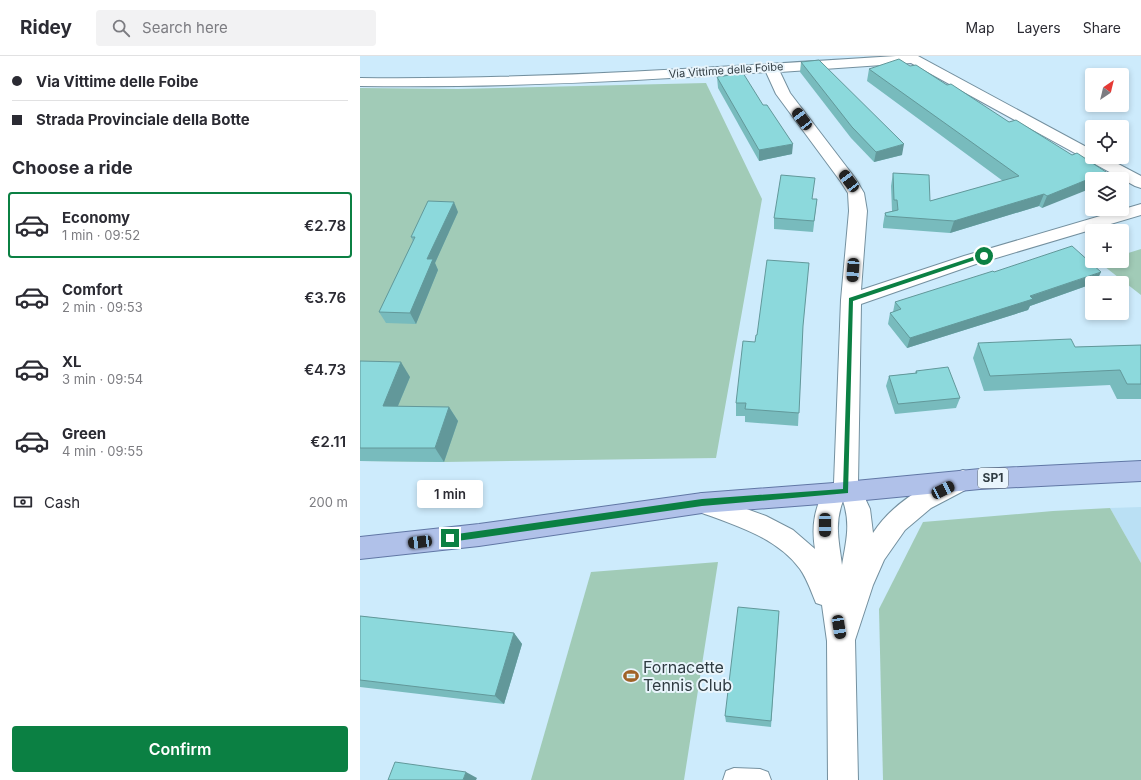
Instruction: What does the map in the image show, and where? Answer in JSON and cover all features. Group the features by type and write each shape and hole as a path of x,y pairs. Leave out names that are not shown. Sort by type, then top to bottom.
{"main road":[{"name":"SP1","path":"360,548 479,535 702,502 844,492 963,480 1141,470"}],"street":[{"name":"Via Vittime delle Foibe","path":"360,82 452,83 628,77 913,59 1085,153"},
{"path":"771,67 783,94 849,181 856,193 858,211 851,300 844,492 826,514 825,534 841,641 843,780"},
{"name":"Via Vittime delle Foibe","path":"1106,164 1141,183"},
{"path":"851,300 970,260 1141,209"},
{"path":"841,641 867,566 886,534 910,510 932,496 963,480"},
{"path":"841,641 861,530 858,509 844,492"},
{"path":"702,502 746,519 772,532 801,551 814,567 841,641"}],"lane":[{"path":"734,779 760,780"}],"shaded area":[{"path":"1141,507 1141,563 1110,508"}],"green space":[{"path":"706,83 762,199 716,458 444,462 360,461 360,88 458,89"},
{"path":"1141,249 1141,295 1129,286 1129,276 1117,276 1106,268 1129,268 1129,253"},
{"path":"1110,508 1141,563 1141,780 883,780 879,609 923,522 1053,511"},
{"name":"Fornacette Tennis Club","path":"718,562 684,780 531,780 591,572"}],"building":[{"path":"899,59 910,66 916,65 947,85 951,84 1009,122 1016,120 1072,155 1077,153 1085,158 1085,164 1094,164 1106,172 1085,172 1085,181 1047,196 1044,194 954,221 886,216 885,213 898,210 897,200 894,200 893,173 929,175 930,201 1019,176 869,69"},
{"path":"819,60 904,144 876,152 852,127 801,62"},
{"path":"743,73 763,105 767,105 793,144 759,150 717,77"},
{"path":"781,175 815,178 812,199 817,199 814,221 774,218"},
{"path":"428,201 454,202 427,259 433,259 410,313 379,312 415,237 411,237"},
{"path":"1072,246 1085,258 1085,268 1097,268 1101,272 1085,276 1085,277 1030,296 1033,299 910,338 890,313 901,309 895,302 993,271 994,272"},
{"path":"767,260 809,263 803,326 799,413 745,409 746,403 736,403 743,341 755,342"},
{"path":"1071,339 1075,347 1141,345 1141,384 1127,384 1120,370 990,376 978,343"},
{"path":"360,361 401,362 383,406 449,407 435,448 360,448"},
{"path":"948,367 960,398 898,404 889,376 917,373 916,371"},
{"path":"738,607 779,611 771,721 725,716"},
{"path":"360,616 514,633 495,696 360,680"},
{"path":"395,762 466,772 463,780 388,780"}],"place":[{"name":"Fornacette Tennis Club","path":"631,676"}],"route":[{"path":"450,538 702,502 846,491 851,300 984,256"}]}
